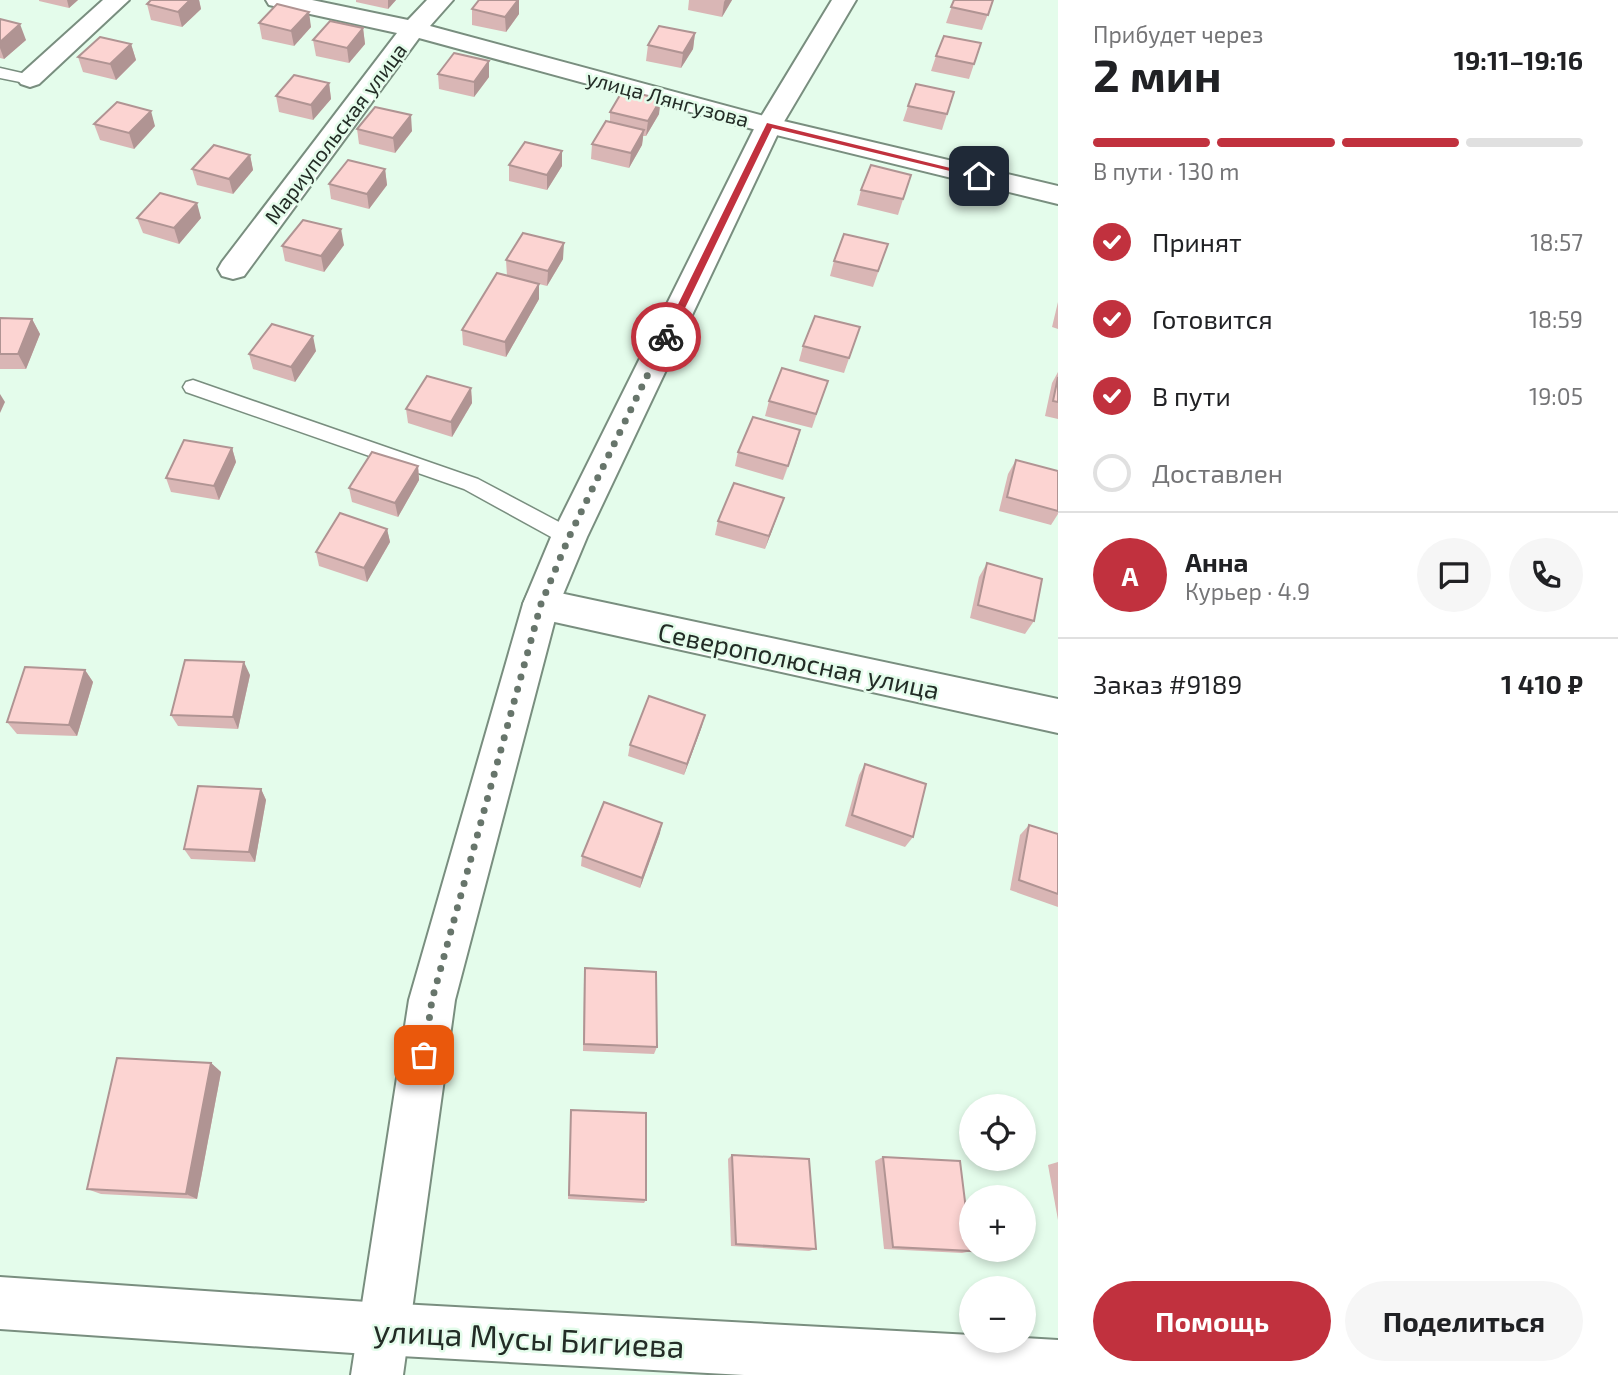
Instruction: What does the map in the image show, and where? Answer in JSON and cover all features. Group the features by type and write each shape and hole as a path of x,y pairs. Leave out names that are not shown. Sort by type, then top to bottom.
{"street":[{"path":"30,79 117,0"},
{"name":"улица Лянгузова","path":"278,0 413,29 769,125 1058,195"},
{"name":"Мариупольская улица","path":"233,269 413,29 440,0"},
{"path":"379,1352 432,1000 541,604 569,537 769,125 845,0"},
{"name":"Северополюсная улица","path":"541,604 1058,716"},
{"name":"улица Мусы Бигиева","path":"0,1303 379,1352 1058,1366"}],"lane":[{"path":"0,73 30,79"},
{"path":"193,387 471,484 569,537"}],"building":[{"path":"151,0 190,0 178,12 147,4"},
{"path":"479,0 518,0 505,17 472,9"},
{"path":"954,0 993,0 988,15 951,7"},
{"path":"277,4 309,12 291,31 259,23"},
{"path":"0,19 20,24 0,42"},
{"path":"330,21 363,28 347,48 313,40"},
{"path":"659,26 695,33 683,53 648,45"},
{"path":"944,36 981,43 974,64 936,56"},
{"path":"100,37 131,44 110,64 78,57"},
{"path":"454,53 489,61 474,82 438,74"},
{"path":"294,75 329,83 311,105 276,96"},
{"path":"916,84 954,92 947,114 908,106"},
{"path":"623,90 661,99 648,121 610,112"},
{"path":"117,102 151,111 129,133 94,124"},
{"path":"375,107 411,115 393,138 357,129"},
{"path":"606,121 644,130 631,153 592,144"},
{"path":"525,142 562,151 547,175 509,165"},
{"path":"214,145 250,155 229,179 192,169"},
{"path":"348,160 385,169 367,194 329,184"},
{"path":"871,165 911,175 903,199 861,190"},
{"path":"160,193 197,203 174,228 137,218"},
{"path":"303,220 341,229 321,256 282,246"},
{"path":"523,233 564,243 548,271 506,260"},
{"path":"844,234 888,244 878,271 834,261"},
{"path":"497,273 539,284 505,342 462,330"},
{"path":"815,316 860,327 849,358 803,346"},
{"path":"0,318 32,319 18,354 0,354"},
{"path":"272,324 313,336 291,367 249,354"},
{"path":"782,368 828,381 816,414 769,401"},
{"path":"427,376 471,388 451,422 406,409"},
{"path":"1058,377 1058,402 1053,401"},
{"path":"753,417 800,430 788,466 738,452"},
{"path":"184,440 232,448 214,486 166,478"},
{"path":"372,452 418,466 395,503 349,488"},
{"path":"1016,460 1058,471 1058,511 1007,497"},
{"path":"734,483 784,498 769,536 718,521"},
{"path":"340,513 387,529 364,568 316,552"},
{"path":"987,563 1042,579 1034,621 978,605"},
{"path":"185,660 244,662 233,717 171,715"},
{"path":"25,667 85,670 69,725 7,722"},
{"path":"649,696 705,715 687,764 630,745"},
{"path":"865,764 926,784 913,837 852,815"},
{"path":"198,786 261,789 249,852 184,849"},
{"path":"604,802 662,823 642,878 582,856"},
{"path":"1029,825 1058,834 1058,894 1019,880"},
{"path":"585,968 656,972 657,1047 584,1044"},
{"path":"117,1058 211,1063 186,1194 87,1189"},
{"path":"571,1110 646,1113 646,1200 569,1195"},
{"path":"732,1155 809,1159 816,1249 736,1244"},
{"path":"883,1157 959,1161 963,1185 959,1185 959,1250 893,1247"}],"way so far":[{"path":"424,1055 432,1000 541,604 569,537 666,337"}],"route":[{"path":"666,337 769,125 979,176"}]}
